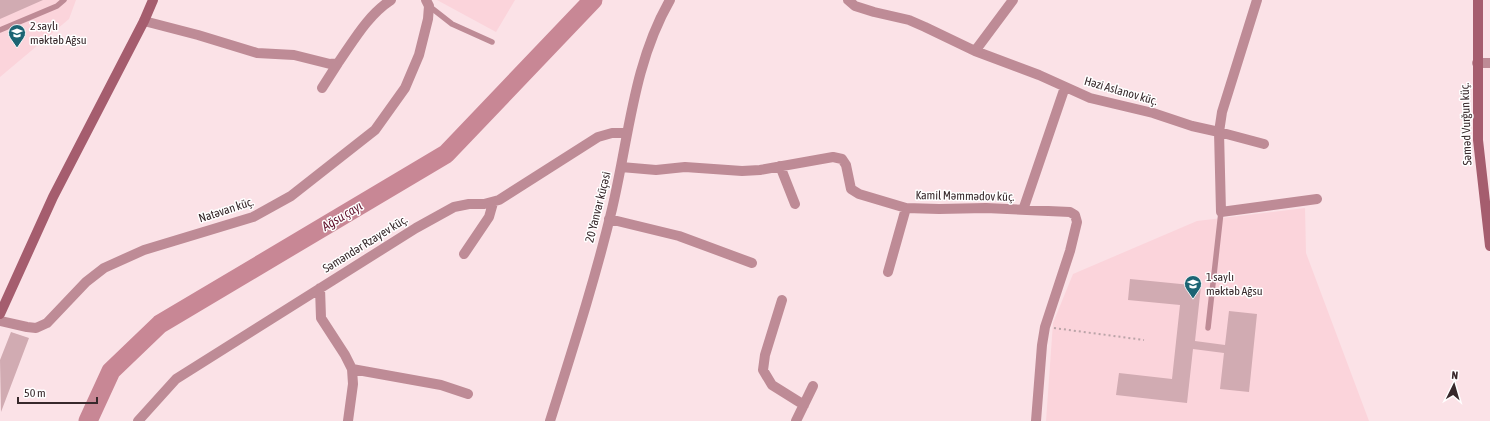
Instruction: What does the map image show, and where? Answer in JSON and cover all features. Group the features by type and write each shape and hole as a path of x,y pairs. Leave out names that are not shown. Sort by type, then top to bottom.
{"street":[{"path":"0,314 53,197 144,21 153,0"},
{"path":"322,88 368,22 380,8 392,0"},
{"name":"20 Yanvar küçəsi","path":"550,421 592,284 609,219 621,167 632,103 652,38 670,0"},
{"name":"Həzi Aslanov küç.","path":"848,0 855,6 914,22 975,51 1039,75 1090,98 1153,113 1192,126 1264,144"},
{"path":"975,51 1013,0"},
{"path":"1257,0 1222,112 1218,132 1222,212 1317,199"},
{"name":"Səməd Vurğun küç.","path":"1478,0 1478,140 1487,207 1490,246"},
{"name":"Natəvan küç.","path":"0,321 27,328 36,328 47,323 86,282 104,268 144,250 252,217 291,196 375,130 405,88 419,55 428,19 427,3"},
{"path":"144,21 198,35 257,53 294,56 330,64 338,63"},
{"path":"1477,63 1490,63"},
{"path":"1023,210 1065,87"},
{"path":"464,254 489,217 494,203 598,137 612,133 627,133"},
{"name":"Kamil Məmmədov küç.","path":"621,167 656,170 685,167 742,171 833,157 842,159 846,165 851,189 859,194 906,208 986,208 1070,212 1076,215 1077,222 1070,251 1046,327 1042,345 1036,421"},
{"path":"780,166 795,204"},
{"name":"Səməndər Rzayev küç.","path":"138,421 176,379 416,228 454,207 469,204 494,203"},
{"path":"888,272 906,208"},
{"path":"609,219 679,236 752,263"},
{"path":"320,288 321,318 345,355 352,369 353,384 348,421"},
{"path":"782,300 764,355 763,370 772,385 804,405"},
{"path":"352,369 441,385 468,394"},
{"path":"796,421 813,386"}],"lane":[{"path":"0,30 57,6 64,0"},
{"path":"427,3 452,24 492,42"},
{"path":"1208,328 1222,212"}],"path":[{"path":"1046,327 1144,340"}],"shaded area":[{"name":"2 saylı məktəb Ağsu","path":"0,0 76,0 69,19 0,77"},
{"path":"437,0 515,0 496,32"},
{"name":"1 saylı məktəb Ağsu","path":"1305,208 1306,253 1369,421 1046,421 1053,323 1073,274 1197,221"}],"building":[{"path":"0,0 43,0 0,19"},
{"path":"1130,279 1201,286 1195,341 1225,345 1229,311 1257,314 1249,392 1220,389 1224,353 1193,349 1187,403 1116,395 1119,373 1172,379 1180,305 1128,300"},
{"path":"11,332 29,338 1,412 0,360"}],"waterway":[{"name":"Ağsu çayı","path":"88,421 111,371 160,324 446,154 593,0"}],"place":[{"name":"2 saylı məktəb Ağsu","path":"17,48"},
{"name":"1 saylı məktəb Ağsu","path":"1193,299"}]}
